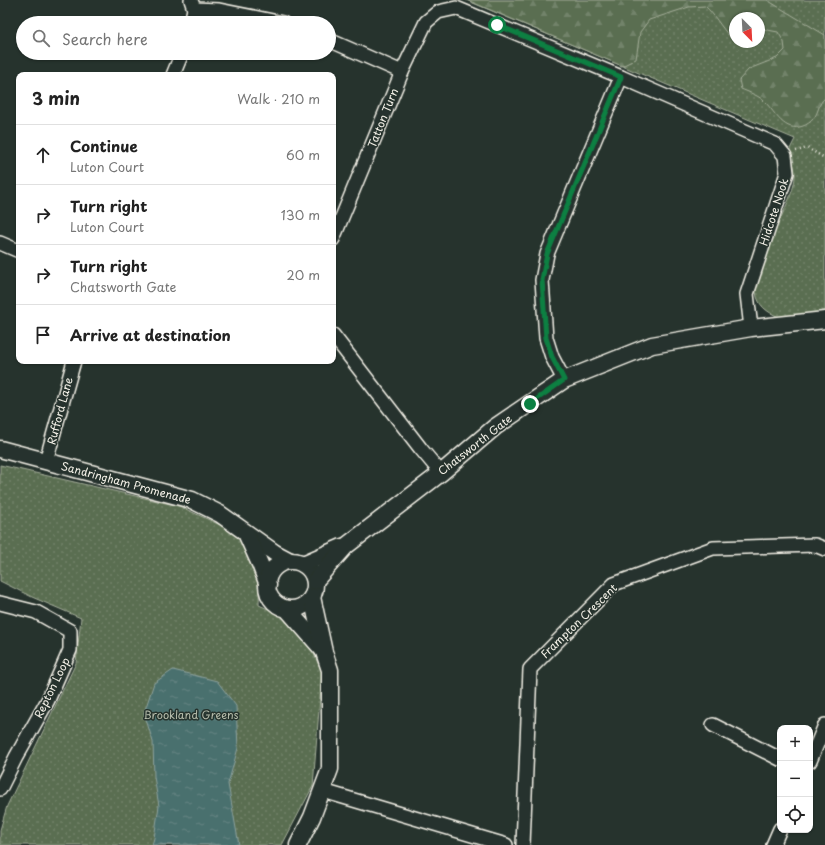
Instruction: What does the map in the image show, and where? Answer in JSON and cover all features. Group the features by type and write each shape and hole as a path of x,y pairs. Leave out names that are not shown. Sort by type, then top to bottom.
{"street":[{"path":"192,16 193,5 249,16"},
{"name":"Tatton Turn","path":"336,232 402,72 426,22 438,12 456,8 621,77"},
{"path":"336,43 402,72"},
{"path":"174,72 179,60"},
{"path":"564,380 552,357 546,338 542,280 547,254 621,77 775,144 785,156"},
{"name":"Hidcote Nook","path":"751,328 747,294 787,173 785,156"},
{"path":"0,243 16,249"},
{"name":"Chatsworth Gate","path":"315,581 346,546 441,473 495,427 564,380 652,345 751,328 825,320"},
{"path":"336,339 441,473"},
{"name":"Rufford Lane","path":"46,461 73,364"},
{"name":"Sandringham Promenade","path":"0,449 192,500 220,514 246,533 296,563"},
{"name":"Sandringham Promenade","path":"246,533 268,585"},
{"name":"Frampton Crescent","path":"523,845 530,669 614,584 713,548 815,545 825,549"},
{"name":"Chatsworth Gate","path":"296,563 346,546"},
{"path":"296,563 309,568 316,586 308,603 301,607 287,609 279,606 273,600 269,593 269,578 272,571 277,566 296,563"},
{"path":"298,845 323,791 330,769 330,670 324,652 312,597"},
{"name":"Repton Loop","path":"0,603 36,612 70,631 70,650 48,700 0,789"},
{"path":"287,609 324,652"},
{"path":"813,754 825,725"},
{"path":"713,726 777,758"},
{"path":"323,791 506,845"},
{"path":"773,845 778,833"}],"path":[{"path":"785,156 807,148 825,158"}],"green space":[{"path":"466,0 825,0 825,315 782,318 770,313 764,308 757,297 756,286 764,257 785,210 794,184 795,171 789,151 795,139"},
{"path":"467,0 767,0 825,35 825,98 812,120 804,126 791,127 781,121 763,100 754,94 741,89 739,80 749,69 777,58 785,50 784,42 778,32 765,30 765,12 729,12 729,36 705,6 689,7 649,20 640,32 636,59 622,66"},
{"name":"Brookland Greens","path":"0,465 179,506 242,535 260,563 259,605 300,623 322,672 313,786 282,845 0,845 0,830 7,806 76,663 81,618 32,597 0,581"}],"water":[{"path":"173,670 217,681 236,706 238,748 228,784 239,845 152,845 159,806 154,777 153,742 144,713 154,683"}],"route":[{"path":"497,25 621,77 547,254 542,280 546,338 552,357 564,380 530,404"}]}
